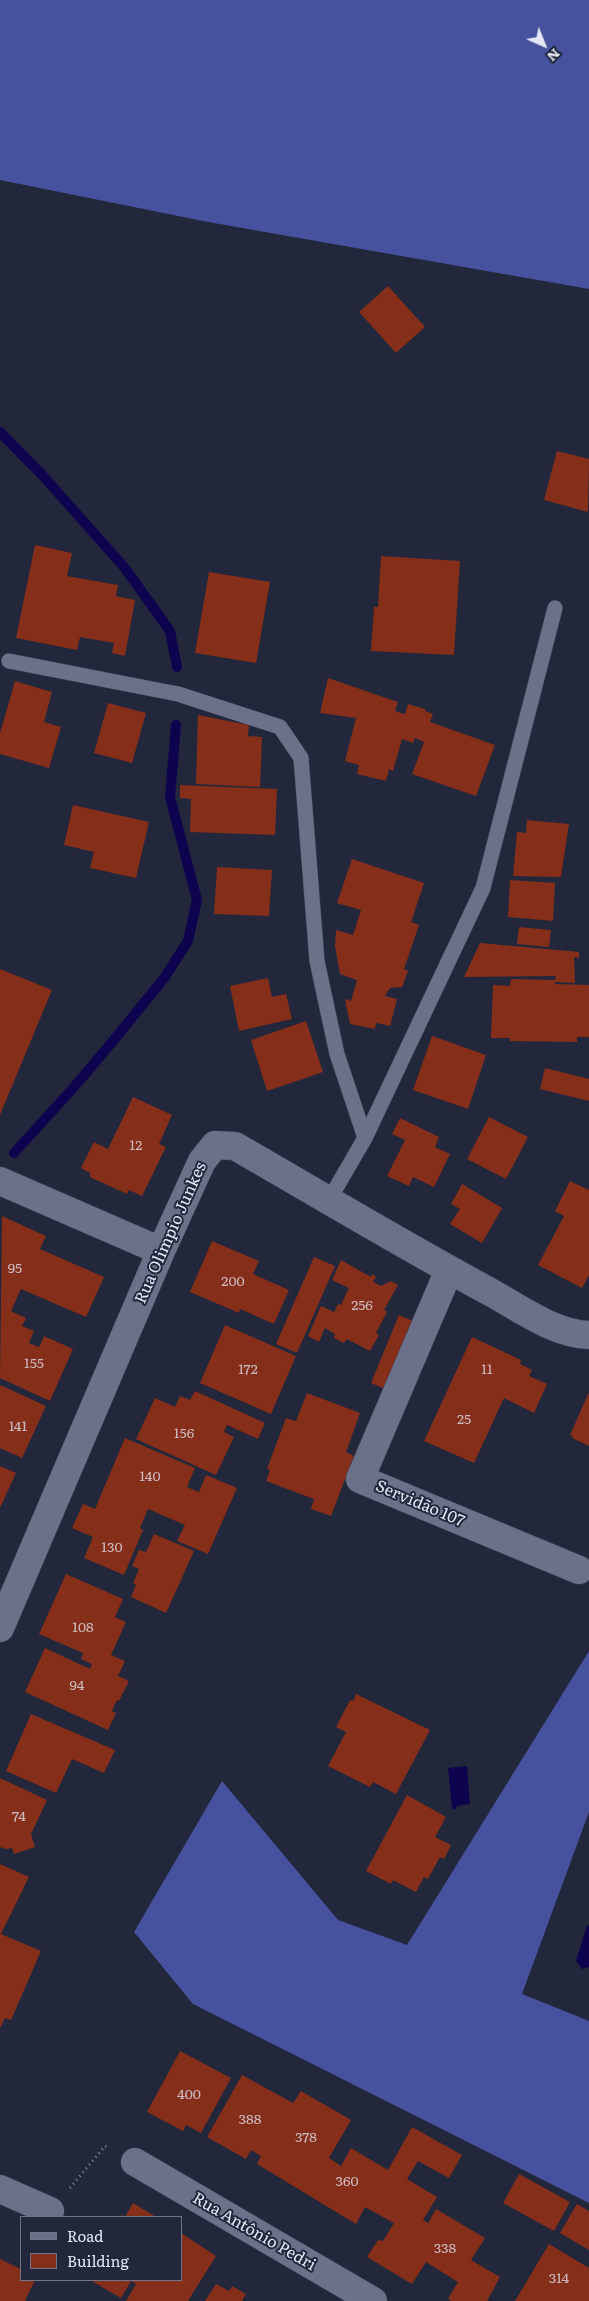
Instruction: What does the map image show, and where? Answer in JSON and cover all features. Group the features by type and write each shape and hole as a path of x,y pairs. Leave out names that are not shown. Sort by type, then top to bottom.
{"street":[{"name":"Rua Olimpio Junkes","path":"0,1628 161,1251 202,1161 215,1145 234,1146 449,1270 550,1324 582,1335 589,1335"},
{"path":"0,1181 161,1251"},
{"name":"Servidão 107","path":"449,1270 360,1479 579,1570"},
{"name":"Rua Antônio Pedri","path":"135,2162 373,2301"},
{"path":"0,2189 50,2211"}],"lane":[{"path":"329,1200 365,1138 483,888 555,608"},
{"path":"9,661 178,694 280,727 301,758 318,961 337,1054 365,1138"}],"path":[{"path":"50,2211 105,2146 135,2162"}],"shaded area":[{"path":"0,0 589,0 589,289 208,222 0,180"},
{"path":"589,1651 589,1812 522,1994 589,2021 589,2203 193,2004 134,1932 222,1781 338,1920 407,1945"},
{"path":"467,1766 470,1804 457,1806 455,1810 452,1808 448,1768"},
{"path":"587,1925 589,1926 589,1967 582,1969 576,1961"}],"building":[{"path":"388,286 425,327 396,353 359,312"},
{"path":"557,451 589,459 588,512 544,500"},
{"path":"35,545 72,553 67,576 118,585 116,596 135,600 125,656 112,653 114,643 80,637 77,650 16,638"},
{"path":"381,556 460,561 454,655 371,651 374,607 378,607"},
{"path":"209,572 270,582 256,663 195,653"},
{"path":"328,678 398,702 395,711 405,714 408,704 425,709 425,711 433,714 430,722 495,745 476,796 412,774 424,742 415,738 413,743 402,739 393,771 389,769 386,781 357,774 359,765 345,761 356,718 320,713"},
{"path":"15,681 52,692 44,722 61,727 49,768 0,754 0,733"},
{"path":"108,703 146,713 132,763 94,753"},
{"path":"198,715 249,725 248,736 262,737 260,787 196,784"},
{"path":"180,785 277,789 275,835 190,832 191,799 180,798"},
{"path":"73,805 149,822 136,878 90,868 94,852 64,845"},
{"path":"527,820 569,824 561,877 513,876 517,832 526,833"},
{"path":"352,859 424,883 411,922 419,925 404,969 408,971 402,987 390,988 385,996 397,999 390,1026 376,1023 375,1029 350,1024 345,999 351,1001 357,980 340,974 335,946 336,930 353,935 361,910 337,903"},
{"path":"217,867 272,870 269,916 214,914"},
{"path":"510,880 555,883 553,921 508,917"},
{"path":"519,927 551,930 549,947 517,944"},
{"path":"480,943 579,952 579,958 574,957 575,983 555,982 555,984 589,985 589,1037 577,1037 577,1042 510,1041 510,1038 491,1038 493,985 510,986 511,979 555,980 556,976 464,977"},
{"path":"0,969 52,990 0,1115"},
{"path":"268,978 272,997 286,994 292,1019 239,1031 230,986"},
{"path":"306,1021 323,1072 267,1091 251,1040"},
{"path":"432,1036 486,1055 468,1109 413,1090"},
{"path":"545,1068 589,1079 589,1101 540,1089"},
{"path":"133,1097 172,1115 159,1144 166,1147 142,1196 129,1190 127,1194 90,1177 90,1173 81,1168 94,1142 108,1149"},
{"path":"489,1117 528,1137 506,1179 467,1159"},
{"path":"400,1118 439,1137 435,1147 450,1154 434,1187 413,1177 409,1186 387,1176 405,1140 392,1134"},
{"path":"570,1181 589,1190 589,1275 582,1288 538,1265 564,1216 555,1211"},
{"path":"462,1184 502,1208 482,1243 450,1224 460,1209 451,1204"},
{"path":"2,1216 46,1236 40,1249 104,1277 86,1317 21,1289 11,1311 26,1318 22,1326 34,1331 29,1343 39,1347 44,1336 73,1349 50,1401 0,1378"},
{"path":"212,1241 259,1261 253,1274 289,1290 274,1324 240,1309 239,1313 190,1292"},
{"path":"314,1257 335,1266 297,1353 276,1344"},
{"path":"341,1260 371,1277 372,1274 376,1277 373,1282 381,1286 391,1281 398,1285 384,1310 387,1312 376,1333 379,1335 370,1351 347,1339 344,1343 334,1338 335,1334 325,1328 319,1342 308,1336 321,1306 334,1312 338,1304 341,1305 349,1288 332,1280"},
{"path":"399,1315 413,1321 385,1389 371,1383"},
{"path":"225,1325 296,1356 271,1414 200,1383"},
{"path":"472,1337 521,1360 520,1364 532,1370 529,1376 547,1384 534,1413 504,1398 474,1463 424,1441"},
{"path":"0,1385 46,1406 22,1458 0,1448"},
{"path":"195,1391 265,1423 258,1439 227,1425 224,1432 234,1437 216,1475 136,1439 155,1398 175,1407 180,1396 190,1400"},
{"path":"589,1392 589,1446 572,1438 573,1436 570,1435"},
{"path":"307,1393 360,1413 346,1452 354,1456 331,1516 311,1509 314,1499 266,1481 270,1470 267,1469 286,1418 296,1421"},
{"path":"125,1438 195,1468 187,1487 199,1492 206,1475 237,1488 208,1554 177,1541 185,1525 148,1509 140,1528 143,1530 124,1575 84,1558 93,1537 72,1528 83,1504 95,1509"},
{"path":"0,1466 16,1473 0,1508"},
{"path":"154,1534 194,1551 166,1613 131,1597 136,1585 133,1583 139,1569 132,1566 139,1550 146,1552"},
{"path":"66,1574 123,1599 115,1617 126,1622 111,1655 125,1661 118,1676 129,1681 112,1711 116,1713 108,1730 25,1692 45,1648 90,1669 92,1664 81,1659 83,1653 39,1634"},
{"path":"356,1694 430,1730 396,1794 373,1782 370,1787 328,1766 346,1732 336,1727 350,1700 353,1701"},
{"path":"31,1714 115,1750 104,1773 72,1759 56,1793 6,1771"},
{"path":"0,1778 47,1800 31,1834 35,1847 14,1854 12,1848 0,1847"},
{"path":"407,1795 446,1817 435,1837 451,1845 444,1859 440,1857 428,1879 424,1877 416,1892 393,1880 391,1884 366,1871"},
{"path":"0,1864 29,1877 1,1934 41,1951 11,2020 5,2018 0,2028"},
{"path":"180,2051 231,2078 201,2133 186,2125 183,2131 147,2112"},
{"path":"242,2075 293,2103 301,2091 351,2120 329,2158 341,2166 351,2148 388,2170 412,2127 462,2155 449,2178 418,2161 407,2179 437,2197 423,2220 428,2223 436,2209 485,2238 471,2260 500,2277 487,2301 452,2301 448,2299 458,2282 426,2262 412,2284 367,2257 378,2240 383,2241 394,2223 365,2207 356,2224 257,2164 261,2156 251,2150 246,2159 207,2137"},
{"path":"519,2174 570,2202 554,2231 503,2203"},
{"path":"133,2203 154,2216 126,2216"},
{"path":"577,2204 589,2211 589,2250 560,2233"},
{"path":"182,2234 216,2256 188,2301 126,2301 136,2284 131,2281 182,2281"},
{"path":"549,2244 589,2268 589,2301 515,2301"},
{"path":"0,2259 20,2269 20,2281 35,2281 25,2301 0,2301"},
{"path":"92,2281 131,2281 121,2298"},
{"path":"216,2284 229,2291 232,2286 246,2294 242,2301 205,2301"}],"waterway":[{"path":"0,432 44,477 124,567 170,631 177,667"},
{"path":"14,1153 113,1041 165,977 188,941 197,900 170,797 176,725"}]}
